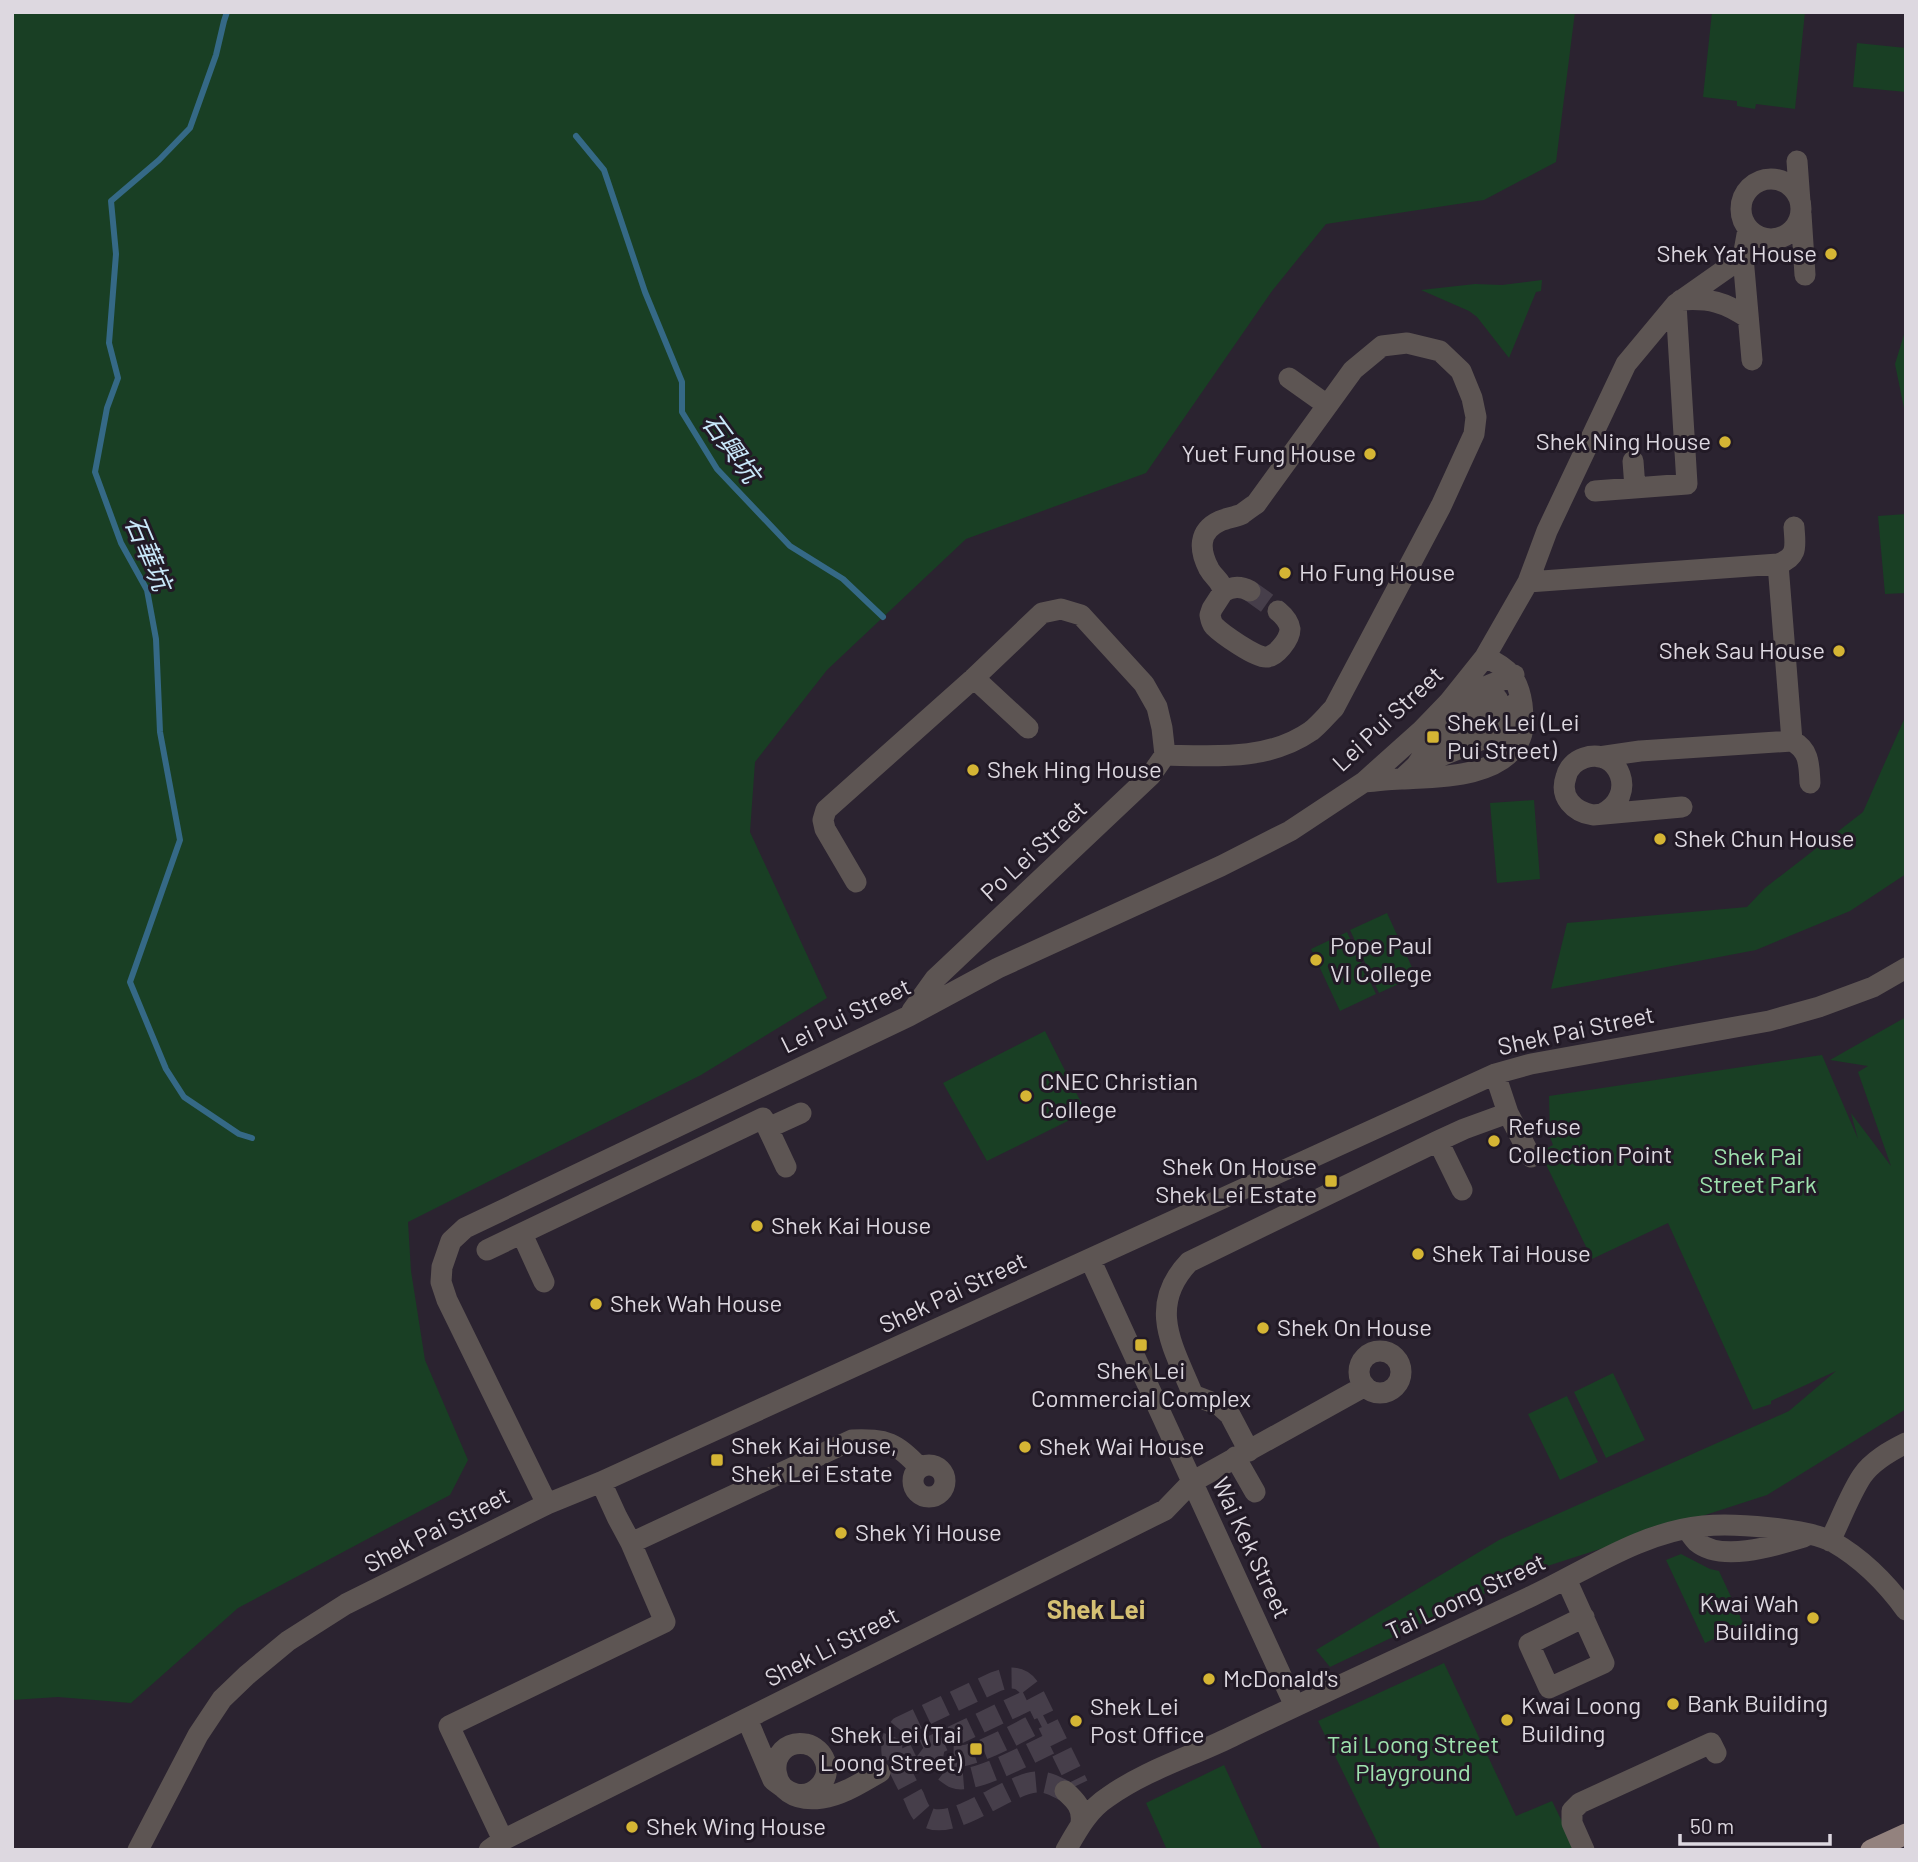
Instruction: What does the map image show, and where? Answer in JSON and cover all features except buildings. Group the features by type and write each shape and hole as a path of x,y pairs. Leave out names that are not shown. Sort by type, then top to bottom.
{"main road":[{"path":"1871,1850 1906,1835"}],"street":[{"path":"1797,162 1805,275"},
{"path":"1761,181 1780,181 1789,186 1796,192 1800,206 1798,221 1793,229 1775,239 1756,235 1748,229 1741,211 1746,193 1761,181"},
{"path":"1748,229 1743,257 1752,360"},
{"name":"Lei Pui Street","path":"547,1504 447,1300 441,1282 442,1267 450,1241 465,1228 909,1016 998,968 1208,872 1290,831 1364,782 1422,730 1449,702 1485,657 1528,582 1547,531 1626,364 1679,302 1743,257"},
{"path":"1595,491 1686,484 1679,302 1699,299 1718,302 1748,318"},
{"path":"856,882 825,829 823,820 826,810 974,678 1042,612 1060,609 1081,615 1144,684 1157,707 1165,755 1229,756 1261,752 1286,745 1312,731 1334,708 1441,506 1474,434 1476,417 1461,371 1440,351 1408,343 1382,346 1353,370 1256,504 1209,527 1203,536 1204,558 1210,572 1222,584 1223,592"},
{"path":"1289,378 1327,405"},
{"path":"1633,461 1635,488"},
{"path":"1528,582 1580,588 1779,564 1793,555 1794,527"},
{"path":"1779,564 1792,741"},
{"path":"1250,591 1238,587 1223,592 1210,615 1215,626 1258,656 1270,657 1276,654 1289,634 1290,628 1286,619 1278,611"},
{"path":"1364,782 1409,772 1451,776 1480,770 1505,757 1520,741 1523,723 1518,689 1496,662 1485,657"},
{"path":"974,678 1028,728"},
{"path":"1449,702 1518,689"},
{"path":"1422,730 1518,689"},
{"path":"1409,772 1430,745 1518,689"},
{"path":"1682,807 1593,815 1583,813 1575,809 1565,793 1566,773 1572,765 1589,757 1792,741 1800,745 1805,752 1809,762 1810,783"},
{"name":"Po Lei Street","path":"909,1016 935,979 1152,775 1165,755"},
{"path":"1599,757 1616,766 1623,784 1618,802 1602,814"},
{"name":"Po Lei Street","path":"983,935 998,968"},
{"name":"Shek Pai Street","path":"138,1850 198,1735 222,1699 288,1641 346,1604 547,1504 601,1482 1495,1074 1531,1064 1769,1021 1819,1007 1872,987 1906,968"},
{"path":"1495,1074 1508,1113 1531,1157"},
{"path":"1447,1095 1464,1129"},
{"path":"768,1128 801,1113"},
{"path":"1255,1492 1230,1415 1219,1405 1193,1395 1168,1334 1165,1320 1169,1293 1174,1281 1189,1262 1438,1141 1508,1113"},
{"path":"487,1250 763,1118 786,1167"},
{"path":"1438,1141 1462,1190"},
{"path":"611,1158 625,1185"},
{"path":"522,1234 544,1282"},
{"name":"Wai Kek Street","path":"1090,1259 1295,1706"},
{"name":"Shek Li Street","path":"496,1845 751,1728 1165,1510 1192,1482 1364,1386"},
{"path":"631,1543 852,1440 879,1439 905,1452 920,1468"},
{"path":"1820,1538 1875,1461 1906,1443"},
{"path":"496,1845 449,1726 665,1622 601,1482"},
{"name":"Tai Loong Street","path":"1066,1850 1090,1811 1110,1795 1146,1774 1228,1739 1653,1537 1687,1529 1723,1525 1768,1528 1820,1538 1852,1555 1894,1594 1906,1610"},
{"path":"1566,1579 1584,1618"},
{"path":"751,1728 773,1780 778,1784 785,1789 793,1794 811,1793 823,1782 827,1766 819,1751 812,1746 795,1744 781,1753 777,1761 777,1777 781,1785 787,1792 796,1796 821,1798 839,1793 880,1772"},
{"path":"1584,1850 1572,1823 1572,1811 1580,1803 1628,1788 1711,1743 1716,1753"},
{"path":"1081,1823 1082,1815 1072,1788 1096,1795 1110,1795"}],"green space":[{"path":"12,12 1575,12 1556,162 1484,200 1326,224 1272,291 1146,473 966,539 827,670 755,762 750,832 827,998 701,1075 408,1222 411,1271 425,1360 468,1460 450,1495 238,1608 131,1703 58,1697 12,1700"},
{"path":"1712,12 1805,12 1795,109 1756,104 1755,109 1737,106 1737,101 1703,97"},
{"path":"1857,43 1906,48 1906,92 1853,87"},
{"path":"1542,280 1541,291 1536,292 1509,358 1477,317 1421,290 1475,284 1502,285"},
{"path":"1906,328 1906,418 1895,364"},
{"path":"1906,514 1906,593 1885,594 1878,516"},
{"path":"1906,715 1906,874 1850,911 1756,950 1551,989 1567,923 1747,907 1765,888 1863,812"},
{"path":"1534,800 1540,879 1497,883 1490,803"},
{"path":"1387,913 1416,976 1379,993 1350,930"},
{"path":"1347,932 1376,994 1340,1011 1311,949"},
{"name":"Shek Pai Street Park","path":"1906,1017 1906,1409 1767,1495 1532,1571 1330,1667 1316,1650 1499,1540 1789,1411 1836,1371 1771,1401 1771,1404 1753,1410 1668,1223 1592,1259 1540,1152 1553,1145 1550,1137 1549,1096 1822,1055 1858,1139 1851,1113 1891,1166 1858,1072 1868,1066 1830,1060"},
{"path":"1045,1031 1086,1112 987,1161 943,1083"},
{"path":"1613,1373 1645,1440 1606,1458 1574,1392"},
{"path":"1567,1396 1598,1462 1560,1480 1528,1414"},
{"path":"1681,1554 1719,1571 1744,1625 1705,1643 1666,1560"},
{"name":"Tai Loong Street Playground","path":"1444,1663 1516,1816 1552,1801 1576,1850 1381,1850 1318,1721"},
{"path":"1224,1765 1263,1850 1167,1850 1146,1803"}],"waterway":[{"name":"石華坑","path":"227,12 216,55 190,128 159,160 111,201 116,254 109,343 118,378 107,408 95,472 121,543 147,590 156,639 160,732 180,840 130,982 166,1069 184,1097 239,1134 252,1138"},
{"name":"石興坑","path":"576,136 604,170 645,292 682,382 682,412 717,469 790,546 843,579 883,617"}],"tunnel":[{"path":"1250,591 1278,611"},
{"path":"1065,1791 1043,1782 1027,1784 961,1815 932,1819 918,1807 892,1753 893,1739 900,1727 995,1682 1009,1678 1019,1679 1035,1697 1078,1785"},
{"path":"896,1763 1035,1697"},
{"path":"923,1751 952,1756 971,1754 1045,1719"},
{"path":"921,1751 955,1778 964,1779 990,1772 1056,1741"}],"place":[{"name":"Shek Yat House","path":"1831,254"},
{"name":"Shek Ning House","path":"1725,442"},
{"name":"Yuet Fung House","path":"1370,454"},
{"name":"Ho Fung House","path":"1285,573"},
{"name":"Shek Sau House","path":"1839,651"},
{"name":"Shek Lei (Lei Pui Street)","path":"1433,737"},
{"name":"Shek Hing House","path":"973,770"},
{"name":"Shek Chun House","path":"1660,839"},
{"name":"Pope Paul VI College","path":"1316,960"},
{"name":"CNEC Christian College","path":"1026,1096"},
{"name":"Refuse Collection Point","path":"1494,1141"},
{"name":"Shek On House Shek Lei Estate","path":"1331,1181"},
{"name":"Shek Kai House","path":"757,1226"},
{"name":"Shek Tai House","path":"1418,1254"},
{"name":"Shek Wah House","path":"596,1304"},
{"name":"Shek On House","path":"1263,1328"},
{"name":"Shek Lei Commercial Complex","path":"1141,1345"},
{"name":"Shek Wai House","path":"1025,1447"},
{"name":"Shek Kai House, Shek Lei Estate","path":"717,1460"},
{"name":"Shek Yi House","path":"841,1533"},
{"name":"Kwai Wah Building","path":"1813,1618"},
{"name":"McDonald's","path":"1209,1679"},
{"name":"Bank Building","path":"1673,1704"},
{"name":"Kwai Loong Building","path":"1507,1720"},
{"name":"Shek Lei Post Office","path":"1076,1721"},
{"name":"Shek Lei (Tai Loong Street)","path":"976,1749"},
{"name":"Shek Wing House","path":"632,1827"}],"district":[{"name":"Shek Lei","path":"1096,1610"}]}
